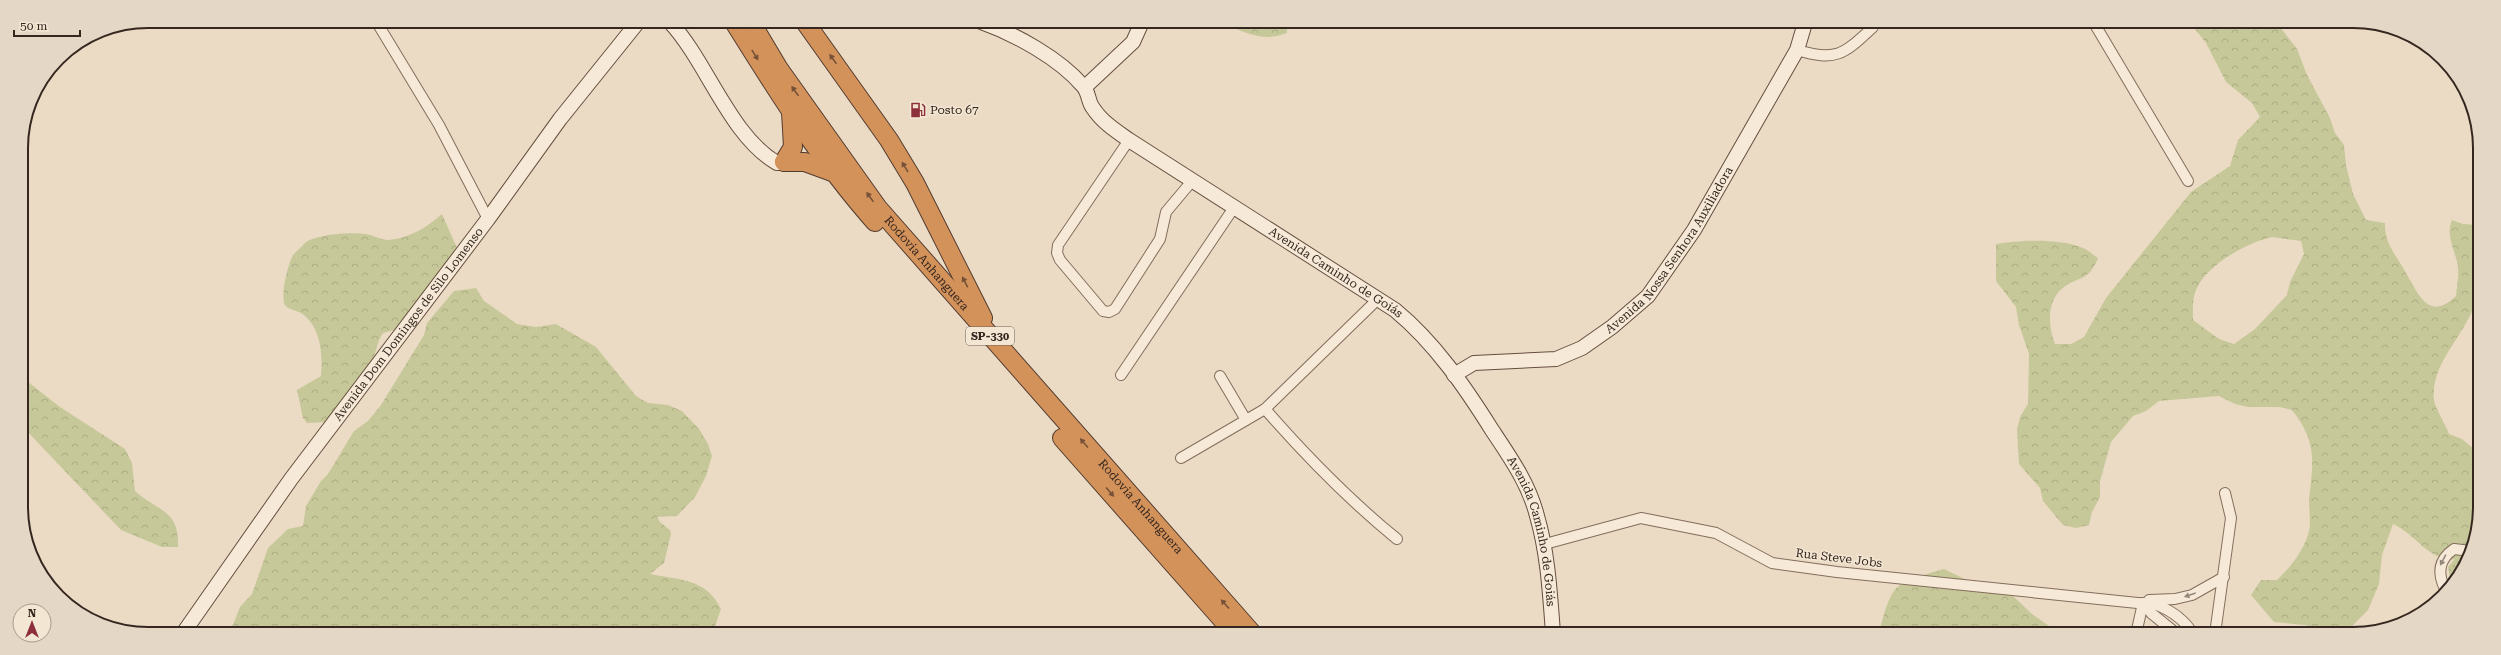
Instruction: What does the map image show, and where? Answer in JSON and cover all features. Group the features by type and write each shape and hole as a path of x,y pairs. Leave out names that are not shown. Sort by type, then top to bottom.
{"highway":[{"name":"Rodovia Anhanguera","path":"738,28 791,111 872,220 1229,627"},
{"name":"Rodovia Anhanguera","path":"755,28 779,69 878,208 1247,627"},
{"path":"809,28 893,146 915,183 995,342"},
{"path":"784,162 793,147 791,111"},
{"path":"784,162 805,162 836,173"}],"street":[{"path":"380,28 431,113 488,219"},
{"name":"Avenida Dom Domingos de Silo Lomenso","path":"188,627 292,479 488,219 560,119 633,28"},
{"path":"676,28 723,100 761,152 778,163 784,162"},
{"name":"Avenida Caminho de Goiás","path":"997,28 1008,32 1069,72 1085,87 1092,107 1106,124 1192,181 1234,206 1378,299 1409,321 1454,375 1517,468 1537,514 1545,544 1552,627"},
{"path":"1085,87 1133,42 1139,28"},
{"name":"Avenida Nossa Senhora Auxiliadora","path":"1454,375 1474,363 1556,359 1582,348 1612,326 1648,296 1694,230 1796,50 1804,28"},
{"path":"1796,50 1829,57 1852,47 1873,28"},
{"path":"2097,28 2188,181"},
{"path":"1129,140 1058,245 1057,253 1060,260 1103,311 1109,312 1114,309 1160,239 1166,212 1192,181"},
{"path":"1121,375 1234,206"},
{"path":"1181,458 1265,409 1378,299"},
{"path":"1220,376 1246,420"},
{"path":"1265,409 1295,443 1362,511 1397,539"},
{"path":"2216,627 2231,518 2225,493"},
{"name":"Rua Steve Jobs","path":"1545,544 1641,518 1716,533 1772,564 2143,603"},
{"path":"2444,585 2440,574 2440,565 2445,556 2454,549 2465,550"},
{"path":"2143,603 2153,599 2176,599 2192,595 2224,577"},
{"path":"2138,627 2143,603"},
{"path":"2143,603 2169,627"},
{"path":"2143,603 2157,605 2171,611 2187,624 2188,627"}],"green space":[{"path":"1234,28 1287,28 1287,33 1269,37 1261,37 1245,33"},
{"path":"2192,28 2281,28 2297,49 2307,75 2330,118 2335,133 2344,145 2346,165 2353,194 2366,220 2385,223 2385,230 2392,250 2420,297 2432,306 2439,306 2447,303 2456,296 2458,270 2457,261 2450,238 2450,226 2452,220 2463,224 2473,225 2473,309 2467,322 2444,359 2434,386 2434,400 2436,407 2449,434 2462,439 2473,448 2473,507 2471,531 2467,546 2462,557 2445,559 2427,550 2402,529 2393,524 2382,555 2379,584 2368,610 2351,627 2312,627 2274,622 2251,595 2261,580 2277,580 2287,570 2301,551 2309,531 2312,453 2306,433 2292,410 2279,407 2248,407 2235,404 2219,396 2159,401 2146,411 2133,416 2111,442 2100,481 2100,497 2092,512 2089,525 2076,528 2063,525 2043,501 2040,488 2019,464 2017,430 2020,417 2028,404 2029,354 2019,325 2016,307 1996,281 1996,244 2028,241 2052,241 2083,248 2098,258 2087,275 2070,283 2058,292 2051,306 2050,322 2055,344 2071,344 2084,337 2106,298 2191,192 2230,166 2238,140 2260,117 2252,103 2226,82 2206,43 2195,29","holes":["2272,237 2301,241 2304,254 2290,282 2287,295 2255,329 2234,344 2219,339 2193,320 2193,301 2196,290 2201,281 2218,264 2240,249"]},
{"path":"442,214 457,248 428,294 398,329 383,333 379,340 368,377 329,422 307,423 303,418 297,390 321,376 322,359 317,333 313,325 301,313 285,305 283,295 285,280 293,255 304,244 324,236 359,233 389,240 397,239 424,227"},
{"path":"476,288 484,301 517,324 536,327 556,324 596,347 636,396 648,403 668,405 682,411 699,429 708,444 712,456 706,476 695,497 677,516 657,517 660,522 670,530 671,534 664,563 650,574 691,582 708,591 721,609 715,627 230,627 233,625 240,607 252,594 268,548 288,529 303,526 306,506 321,481 328,474 354,431 368,421 381,405 424,335 427,323 454,291"},
{"path":"28,382 60,407 125,449 132,463 135,491 171,518 175,525 178,547 162,547 121,530 28,432"},
{"path":"2463,555 2450,578 2448,567 2455,559"},
{"path":"1944,569 1977,585 2013,596 2032,614 2050,627 1881,627 1892,594 1898,587 1914,578"}],"place":[{"name":"Posto 67","path":"918,110"}]}
